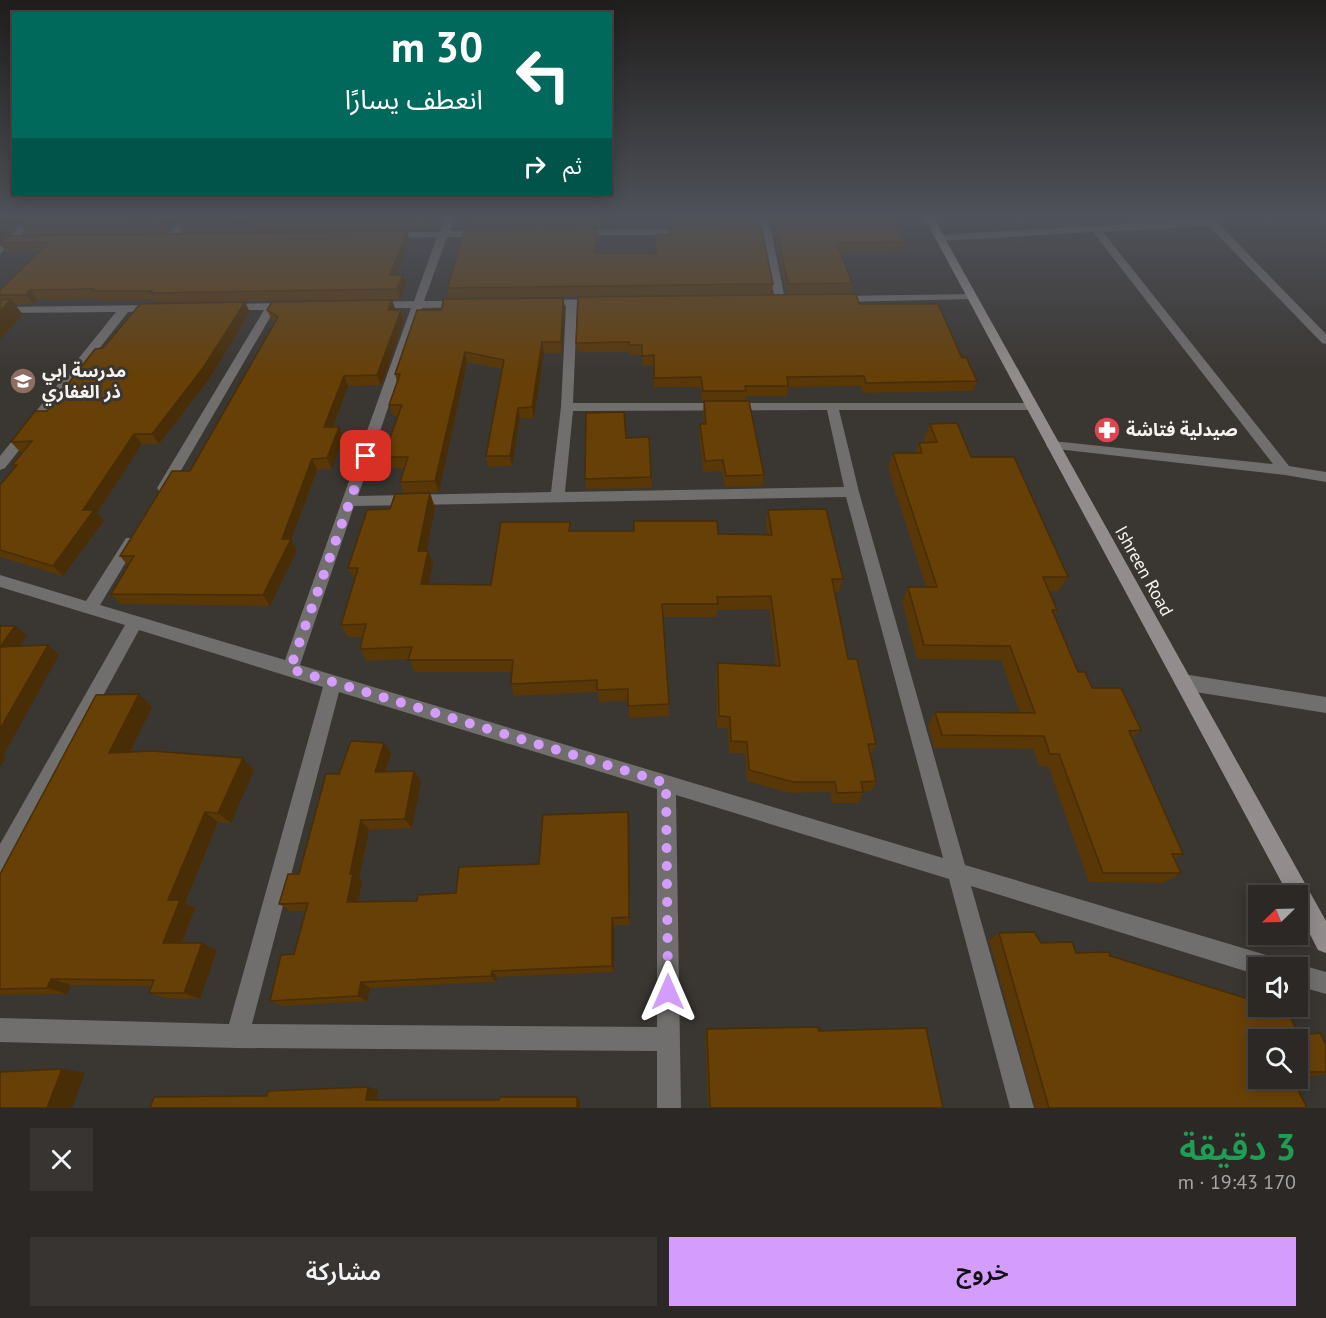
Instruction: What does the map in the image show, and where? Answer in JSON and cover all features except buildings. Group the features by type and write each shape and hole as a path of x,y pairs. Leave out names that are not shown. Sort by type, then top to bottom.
{"street":[{"path":"290,669 430,271"},
{"path":"772,271 775,300 792,300"},
{"name":"Ishreen Road","path":"957,271 1326,942"},
{"path":"1129,271 1285,470"},
{"path":"1258,271 1326,341"},
{"path":"828,299 972,297"},
{"path":"536,303 607,302"},
{"path":"558,498 567,407 572,303"},
{"path":"361,306 477,304"},
{"path":"214,307 305,306"},
{"path":"157,499 271,307"},
{"path":"0,310 169,308"},
{"path":"0,465 124,309"},
{"path":"832,406 852,492 1022,1108"},
{"path":"567,407 1031,406"},
{"path":"1053,445 1285,470 1326,477"},
{"path":"351,501 852,492"},
{"path":"90,608 139,529"},
{"path":"0,581 1248,960"},
{"path":"0,864 5,845 135,622"},
{"path":"237,1036 333,682"},
{"path":"1183,682 1326,705"},
{"path":"666,783 669,1108"},
{"path":"1308,978 1326,984"},
{"path":"0,1030 237,1036 668,1039"}],"place":[{"name":"مدرسة ابي ذر الغفاري","path":"23,381"},
{"name":"صيدلية فتاشة","path":"1107,430"}],"route":[{"path":"366,456 290,669 666,783 668,992"}]}
